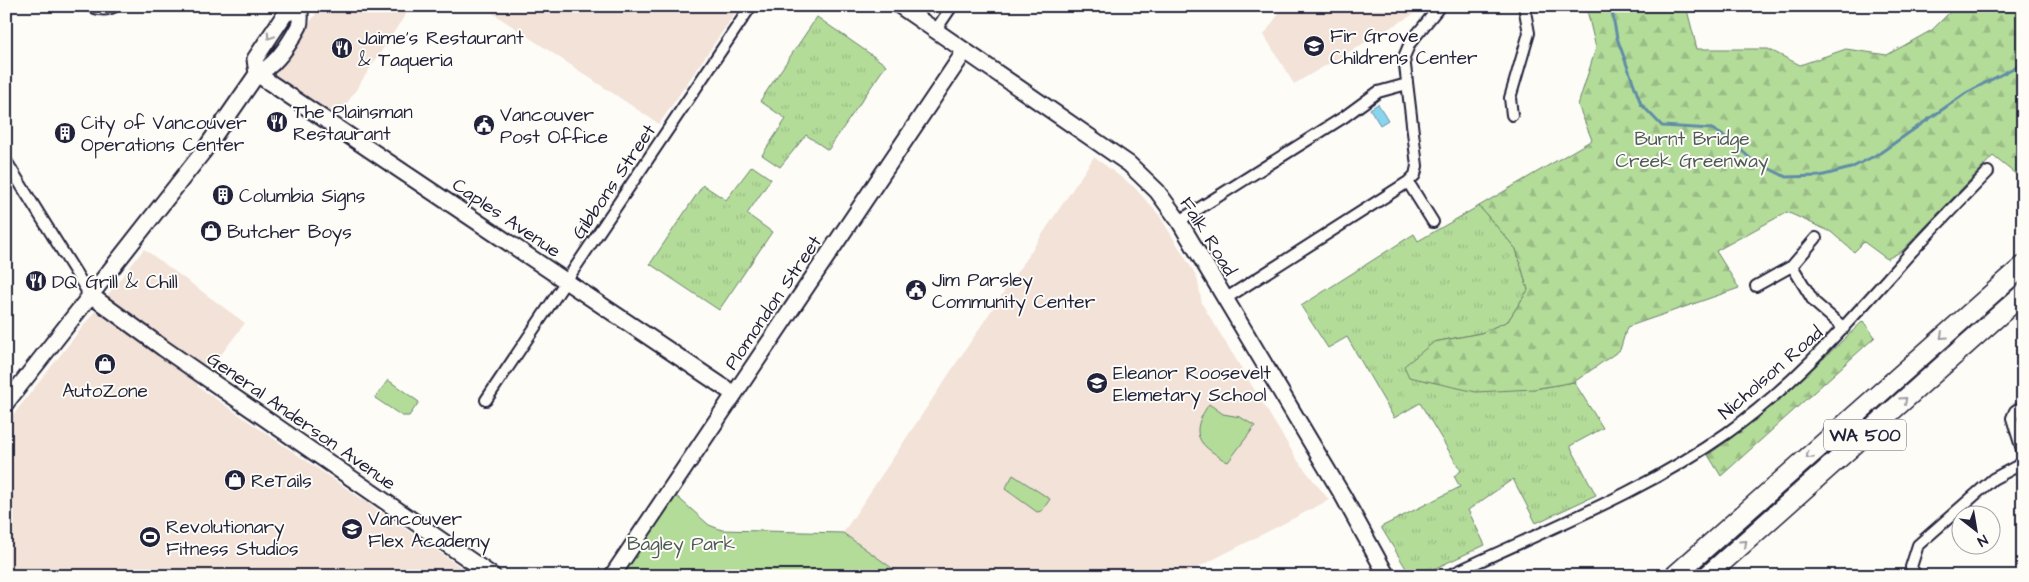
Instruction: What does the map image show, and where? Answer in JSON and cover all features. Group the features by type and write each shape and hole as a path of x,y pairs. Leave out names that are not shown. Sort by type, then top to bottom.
{"highway":[{"name":"WA 500","path":"1674,576 2023,268"},
{"name":"WA 500","path":"1707,576 2023,294"}],"street":[{"path":"90,6 96,9 115,6"},
{"name":"Gibbons Street","path":"486,400 751,6"},
{"name":"Falk Road","path":"900,6 1129,164 1157,191 1179,221 1344,496 1387,576"},
{"path":"935,31 952,6"},
{"path":"1225,299 1415,176 1417,166 1404,57 1406,50 1440,6"},
{"path":"1512,114 1510,98 1529,33 1524,6"},
{"path":"6,403 89,294 203,152 257,74 270,68 300,24 299,7"},
{"name":"Plomondon Street","path":"612,576 965,51"},
{"name":"Caples Avenue","path":"257,74 734,394"},
{"path":"1179,221 1344,117 1378,92 1407,84"},
{"path":"6,161 89,294"},
{"name":"Nicholson Road","path":"1448,576 1638,488 1693,456 1769,401 1844,328 1898,267 1988,172"},
{"path":"1408,182 1433,222"},
{"path":"1756,286 1792,266 1816,238"},
{"path":"1792,266 1814,302 1844,328"},
{"name":"General Anderson Avenue","path":"89,294 176,358 493,576"},
{"path":"2023,406 2015,411 2012,418 2023,454"},
{"path":"1913,571 1918,545 1993,479 2023,463"}],"shaded area":[{"path":"321,6 411,6 338,117 275,75"},
{"path":"482,6 740,6 659,124"},
{"name":"Fir Grove Childrens Center","path":"1284,6 1409,6 1417,12 1294,84 1264,35"},
{"name":"Eleanor Roosevelt Elemetary School","path":"1094,157 1134,187 1159,215 1197,277 1202,304 1298,461 1329,500 1181,576 903,576 843,533"},
{"path":"144,249 245,323 197,386 474,576 6,576 6,424"}],"green space":[{"name":"Burnt Bridge Creek Greenway","path":"1586,6 1686,6 1697,49 1768,49 1800,65 1846,49 1887,55 1932,30 1956,6 2023,6 2023,180 1993,156 1902,251 1887,259 1864,242 1854,252 1831,232 1787,212 1716,251 1739,288 1627,327 1620,350 1574,382 1534,389 1476,392 1409,377 1404,366 1434,342 1481,333 1508,321 1528,290 1516,249 1479,206 1592,140 1578,105 1596,48"},
{"path":"817,17 886,65 828,150 806,135 780,167 762,155 786,119 760,101"},
{"path":"752,166 771,179 747,214 772,232 719,310 650,264 703,185 726,200"},
{"path":"1479,206 1516,249 1528,290 1508,321 1481,333 1434,342 1534,389 1574,382 1603,428 1570,446 1596,495 1536,523 1513,479 1468,510 1485,545 1423,574 1407,570 1381,527 1460,487 1454,476 1461,471 1420,403 1394,418 1347,337 1328,348 1301,306 1414,234 1418,241"},
{"path":"1863,321 1875,337 1721,476 1708,455 1768,408"},
{"path":"388,380 419,402 409,416 402,416 375,398"},
{"path":"1209,404 1223,414 1240,417 1255,426 1228,462 1205,446 1198,435 1201,417"},
{"path":"1013,475 1050,499 1042,511 1037,512 1005,489"},
{"name":"Bagley Park","path":"674,494 709,525 722,530 843,533 903,576 621,576"}],"water":[{"path":"1378,104 1388,120 1380,125 1370,109"}],"waterway":[{"path":"1611,6 1617,38 1641,104 1662,126 1712,129 1729,139 1752,160 1786,177 1820,176 1851,168 1880,153 1966,93 2023,63"}],"place":[{"name":"Fir Grove Childrens Center","path":"1314,46"},
{"name":"Jaime's Restaurant & Taqueria","path":"342,48"},
{"name":"The Plainsman Restaurant","path":"277,122"},
{"name":"Vancouver Post Office","path":"484,125"},
{"name":"City of Vancouver Operations Center","path":"65,133"},
{"name":"Columbia Signs","path":"223,195"},
{"name":"Butcher Boys","path":"211,231"},
{"name":"DQ Grill & Chill","path":"36,281"},
{"name":"Jim Parsley Community Center","path":"916,290"},
{"name":"AutoZone","path":"105,364"},
{"name":"Eleanor Roosevelt Elemetary School","path":"1097,383"},
{"name":"ReTails","path":"235,480"},
{"name":"Vancouver Flex Academy","path":"352,529"},
{"name":"Revolutionary Fitness Studios","path":"150,537"}]}
